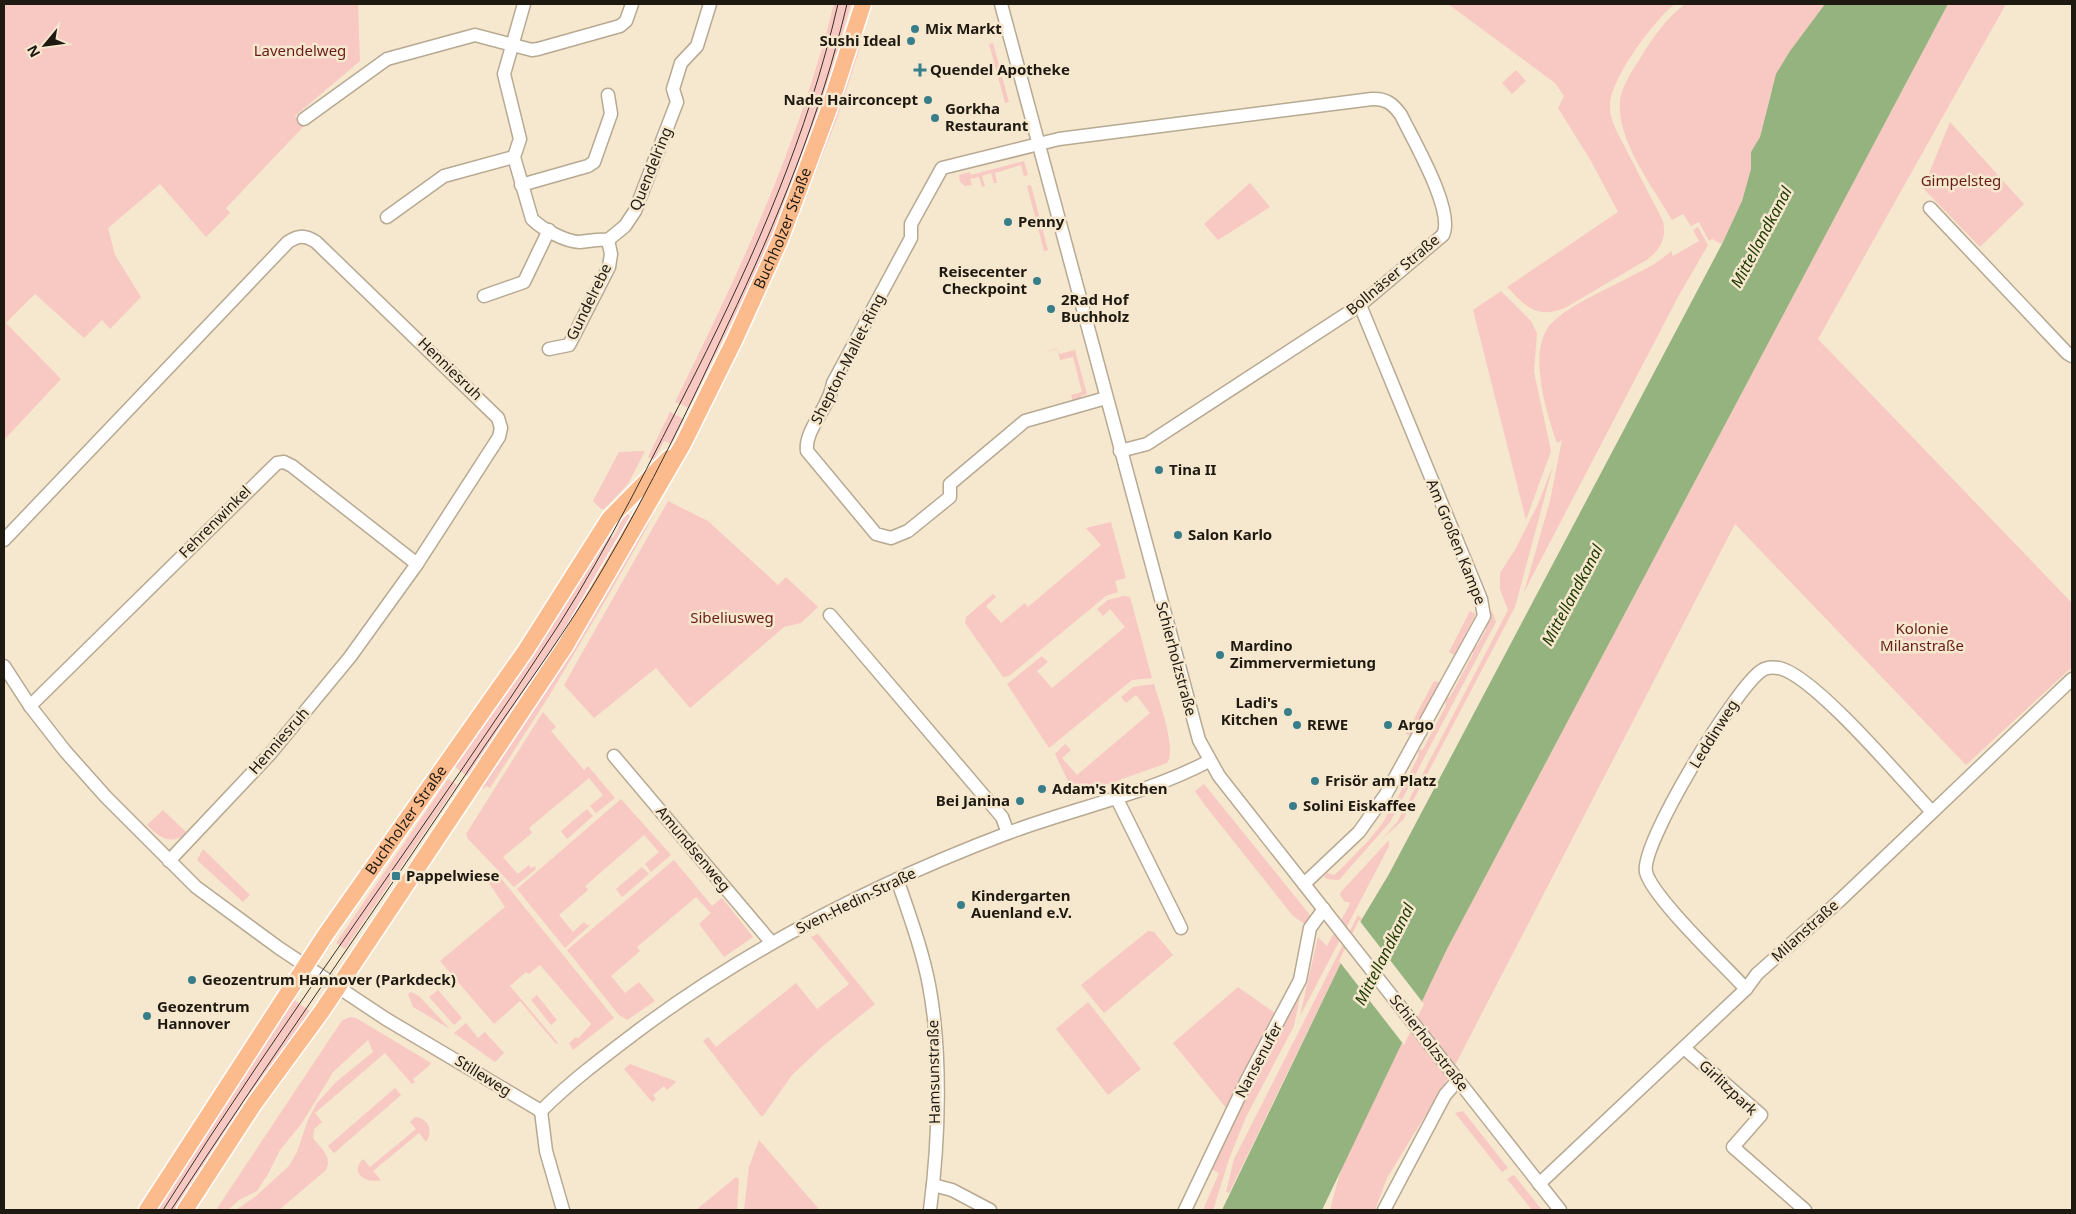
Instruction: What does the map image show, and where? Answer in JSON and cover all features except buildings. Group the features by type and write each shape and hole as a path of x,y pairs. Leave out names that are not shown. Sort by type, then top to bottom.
{"main road":[{"name":"Buchholzer Straße","path":"185,1210 254,1104 337,987 566,645 683,444 735,339 780,240 829,109 863,4"},
{"name":"Buchholzer Straße","path":"147,1210 305,966 442,766 526,650 609,519 637,488 683,444"}],"street":[{"path":"524,4 504,74 520,139 514,157 532,220 549,230 579,242 596,239 608,240"},
{"path":"304,119 387,59 475,35 532,50 538,49 620,25 626,21 632,4"},
{"name":"Quendelring","path":"608,240 625,226 635,211 677,102 673,89 681,63 697,46 710,4"},
{"name":"Schierholzstraße","path":"1001,4 1191,717 1209,761 1560,1210"},
{"path":"521,185 588,166 594,162 611,114 608,95"},
{"name":"Bollnäser Straße","path":"1038,143 1381,98 1393,104 1401,115 1444,206 1446,228 1442,235 1360,305 1147,444 1120,451"},
{"name":"Shepton-Mallet-Ring","path":"1038,143 942,168 911,224 911,238 833,383 832,396 808,436 807,450 876,534 892,538 908,532 950,497 950,484 1025,421 1106,398"},
{"path":"387,216 444,176 514,157"},
{"path":"1930,208 2067,354 2072,356"},
{"path":"484,296 524,282 549,230"},
{"name":"Henniesruh","path":"4,540 288,242 296,236 303,236 316,242 492,410 501,423 499,437 417,564 319,696 248,779 169,861"},
{"name":"Gundelrebe","path":"549,350 569,345 608,267 611,254 608,240"},
{"name":"Am Großen Kampe","path":"1304,884 1359,832 1386,794 1484,616 1481,599 1360,305"},
{"name":"Fehrenwinkel","path":"30,706 277,463 284,462 292,466 417,564"},
{"path":"830,615 1002,817 1008,833"},
{"path":"4,666 30,706 65,751 100,791 169,861 196,887 337,987"},
{"name":"Leddinweg","path":"1746,989 1656,892 1646,870 1649,851 1696,759 1732,704 1759,672 1770,667 1790,672 1829,702 1932,812"},
{"name":"Milanstraße","path":"1539,1184 1746,989 1757,974 1838,902 2072,679"},
{"name":"Amundsenweg","path":"614,756 771,942"},
{"name":"Sven-Hedin-Straße","path":"541,1112 569,1084 668,1008 771,942 897,879 1008,833 1181,774 1209,761"},
{"path":"1116,797 1181,928"},
{"name":"Hamsunstraße","path":"897,879 918,941 929,985 936,1033 936,1125 930,1210"},
{"name":"Nansenufer","path":"1185,1210 1247,1080 1300,980 1310,928 1324,909"},
{"name":"Stilleweg","path":"337,987 541,1112"},
{"name":"Girlitzpark","path":"1684,1048 1761,1115 1732,1147 1805,1210"},
{"path":"1384,1210 1442,1100 1458,1080"},
{"path":"541,1112 546,1151 563,1210"},
{"path":"933,1184 952,1190 990,1210"}],"green space":[{"name":"Lavendelweg","path":"4,4 358,4 360,61 295,116 304,126 226,208 230,213 206,237 160,184 108,228 115,255 141,297 110,329 102,320 84,338 35,294 6,323 61,379 4,440"},
{"path":"834,4 851,4 823,97 802,158 767,248 689,408 675,402 744,256 785,157 820,56"},
{"path":"1448,4 1675,4 1645,36 1625,66 1617,81 1610,106 1617,132 1662,219 1664,236 1657,251 1648,259 1565,308 1546,312 1532,309 1507,287 1618,212 1591,161 1558,108 1564,96 1555,83"},
{"path":"1685,4 1825,4 1790,51 1771,92 1760,137 1751,152 1751,169 1742,201 1722,244 1712,239 1709,241 1699,222 1691,226 1683,214 1672,220 1630,148 1621,117 1621,96 1628,78 1660,29"},
{"name":"Kolonie Milanstraße","path":"1948,4 2006,4 1818,339 2072,603 2072,667 1966,765 1735,524 1451,1073 1387,1178 1375,1210 1330,1210 1341,1169 1447,949"},
{"path":"862,41 838,116 795,224 850,65"},
{"path":"993,43 1009,102 1005,103 989,44"},
{"path":"1516,70 1526,81 1512,94 1502,83"},
{"name":"Gimpelsteg","path":"1950,122 2024,204 1980,247 1923,188"},
{"path":"1024,161 1028,175 1024,176 1021,165 995,173 997,183 994,183 991,173 982,176 985,186 982,187 979,177 970,179 972,185 965,186 960,182 959,175 970,172 971,175"},
{"path":"1250,183 1270,207 1218,240 1204,224"},
{"path":"1031,185 1048,250 1044,251 1027,186"},
{"path":"1698,227 1708,245 1678,297 1524,592 1550,501 1562,440 1557,443 1544,400 1539,367 1543,337 1557,318 1574,306 1647,268 1671,251 1673,256 1699,241 1693,230"},
{"path":"1501,291 1531,321 1537,333 1534,372 1551,451 1526,520 1473,310"},
{"path":"1057,348 1059,354 1075,350 1087,394 1081,396 1081,400 1073,402 1071,395 1082,392 1073,357 1060,360 1057,349 1046,352"},
{"path":"670,412 684,419 671,444 664,441 654,460 648,457"},
{"path":"645,451 628,484 604,509 601,509 593,501 619,452"},
{"path":"1553,466 1515,607 1403,820 1382,839 1398,821 1508,610 1500,589 1500,573 1516,548 1538,504"},
{"path":"667,487 645,531 549,696 490,788 486,786 484,789 482,787 550,680"},
{"name":"Sibeliusweg","path":"668,501 708,521 778,585 786,577 818,607 801,623 784,627 690,708 656,668 594,718 564,685"},
{"path":"626,513 634,519 583,606 470,778 451,764 606,533 613,538"},
{"path":"1111,522 1126,578 1115,581 1118,592 1106,596 1009,676 1003,677 965,623 966,617 993,594 996,597 986,606 1001,623 1025,603 1028,607 1101,545 1086,528"},
{"path":"1123,596 1130,597 1152,678 1132,680 1049,748 1007,684 1042,656 1048,662 1037,671 1052,688 1125,627 1110,609 1103,616 1097,609 1108,600"},
{"path":"1470,611 1476,614 1454,655 1449,652"},
{"path":"1489,611 1492,611 1496,622 1390,822 1339,880 1326,879 1324,876 1327,873 1334,875 1340,870 1370,839 1384,821 1393,804 1392,800 1398,797 1418,757 1419,750 1423,749 1446,706 1445,699 1450,697 1473,654 1473,647 1477,646 1486,630 1485,625"},
{"path":"1434,681 1440,683 1411,736 1406,734"},
{"path":"1154,684 1169,737 1170,757 1167,763 1072,797 1068,781 1055,754 1065,744 1071,750 1062,758 1077,775 1150,713 1136,695 1126,703 1121,697 1133,687"},
{"path":"543,712 556,727 551,731 584,770 588,766 615,798 596,813 590,806 603,795 589,778 529,828 532,833 503,857 518,874 529,865 531,868 535,866 536,869 514,887 468,839 466,834"},
{"path":"448,779 457,785 345,949 336,943"},
{"path":"1204,784 1310,915 1306,925 1293,916 1204,804 1195,791"},
{"path":"621,799 671,855 651,872 645,864 659,852 644,835 585,886 588,890 559,915 573,932 584,922 587,925 591,924 565,948 517,889"},
{"path":"587,809 593,816 567,839 561,831"},
{"path":"163,810 187,833 171,840 156,834 147,825"},
{"path":"1389,840 1389,846 1300,1016 1318,937 1327,946 1350,904 1345,902 1340,895 1341,892"},
{"path":"203,849 250,895 243,902 197,860"},
{"path":"674,860 712,906 722,898 753,937 724,957 699,924 711,913 696,897 637,947 640,951 611,976 625,993 639,982 655,1001 627,1020 619,1015 567,950"},
{"path":"642,867 649,874 622,897 616,889"},
{"path":"495,871 614,1018 573,1050 569,1043 576,1037 578,1039 591,1024 540,965 529,974 526,972 510,986 558,1043 556,1044 520,1001 494,1024 440,961 505,907 487,880"},
{"path":"1358,915 1362,919 1229,1193 1226,1192 1234,1159"},
{"path":"1148,931 1154,932 1173,955 1104,1013 1081,985"},
{"path":"818,934 875,1004 824,1045 792,1075 763,1116 761,1116 703,1041 708,1037 716,1047 796,983 817,1009 849,984 811,937"},
{"path":"1238,987 1275,1013 1227,1109 1173,1043"},
{"path":"1302,987 1294,1026 1246,1117 1229,1159 1213,1210 1203,1210 1219,1173 1210,1168"},
{"path":"438,990 462,1018 454,1025 429,997"},
{"path":"411,992 419,996 450,1029 413,1007 408,994"},
{"path":"537,995 557,1020 551,1025 531,1000"},
{"path":"291,998 310,1011 176,1210 156,1210"},
{"path":"1088,1002 1141,1069 1108,1095 1056,1029"},
{"path":"350,1017 356,1018 431,1063 413,1079 415,1082 412,1084 385,1053 315,1113 322,1122 314,1129 313,1138 327,1156 328,1165 326,1170 279,1210 236,1210 256,1196 289,1166 297,1152 308,1120 317,1103 336,1082 373,1052 368,1040 333,1072 302,1123 280,1150 257,1191 239,1200 228,1210 216,1210 339,1025 343,1020"},
{"path":"466,1023 478,1038 485,1032 504,1053 495,1062 454,1033"},
{"path":"630,1064 676,1082 667,1090 664,1086 653,1095 656,1099 652,1102 624,1069"},
{"path":"395,1088 401,1095 334,1153 328,1146"},
{"path":"1463,1111 1508,1168 1502,1172 1455,1113"},
{"path":"415,1117 426,1122 428,1126 429,1134 426,1142 419,1133 373,1171 381,1180 365,1179 361,1176 358,1169 363,1159 370,1167 416,1129 410,1122"},
{"path":"759,1140 818,1208 815,1210 744,1210 749,1167"},
{"path":"1514,1175 1542,1210 1532,1210 1507,1179"},
{"path":"736,1177 739,1179 737,1210 696,1210"}],"water":[{"name":"Mittellandkanal","path":"1825,4 1948,4 1447,949 1322,1210 1222,1210 1362,919 1389,874 1722,244 1742,201 1751,169 1751,152 1760,137 1776,74 1790,51"}],"pier":[{"path":"1359,920 1424,1004 1404,1045 1339,961"}],"tram line":[{"path":"163,1210 259,1062 460,772 558,626 595,565 695,374 759,239 778,193 811,100 838,4"},
{"path":"171,1210 561,635 621,538 699,386 764,246 811,127 847,4"}],"place":[{"name":"Mix Markt","path":"915,29"},
{"name":"Sushi Ideal","path":"911,41"},
{"name":"Quendel Apotheke","path":"920,70"},
{"name":"Nade Hairconcept","path":"928,100"},
{"name":"Gorkha Restaurant","path":"935,118"},
{"name":"Penny","path":"1008,222"},
{"name":"Reisecenter Checkpoint","path":"1037,281"},
{"name":"2Rad Hof Buchholz","path":"1051,309"},
{"name":"Tina II","path":"1159,470"},
{"name":"Salon Karlo","path":"1178,535"},
{"name":"Mardino Zimmervermietung","path":"1220,655"},
{"name":"Ladi's Kitchen","path":"1288,712"},
{"name":"REWE","path":"1297,725"},
{"name":"Argo","path":"1388,725"},
{"name":"Frisör am Platz","path":"1315,781"},
{"name":"Adam's Kitchen","path":"1042,789"},
{"name":"Bei Janina","path":"1020,801"},
{"name":"Solini Eiskaffee","path":"1293,806"},
{"name":"Pappelwiese","path":"396,876"},
{"name":"Kindergarten Auenland e.V.","path":"961,905"},
{"name":"Geozentrum Hannover (Parkdeck)","path":"192,980"},
{"name":"Geozentrum Hannover","path":"147,1016"}]}
